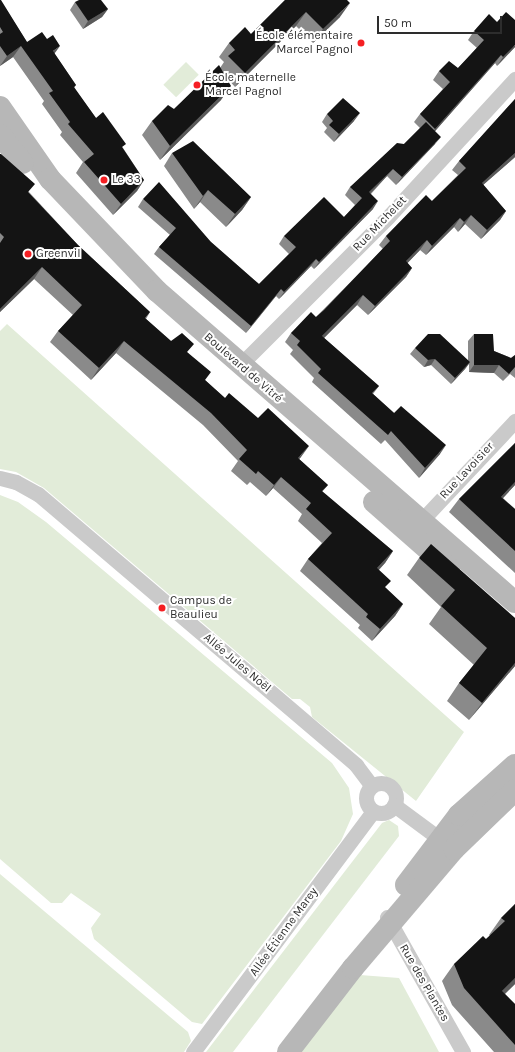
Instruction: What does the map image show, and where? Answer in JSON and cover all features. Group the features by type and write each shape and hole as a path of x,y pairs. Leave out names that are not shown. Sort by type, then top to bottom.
{"main road":[{"name":"Boulevard de Vitré","path":"0,107 50,179 112,247 240,364 420,522 515,602"},
{"name":"Boulevard de Vitré","path":"0,135 72,221 128,279 515,625"},
{"path":"288,1052 353,968 363,945 388,920 446,844 459,814 515,765"},
{"path":"446,844 515,790"}],"street":[{"name":"Rue Michelet","path":"240,364 388,217 515,79"},
{"name":"Rue Lavoisier","path":"420,522 515,421"},
{"name":"Allée Jules Noël","path":"0,478 16,482 38,494 356,765 372,786"},
{"path":"382,783 391,787 396,796 394,805 383,814 373,811 366,799 372,786 382,783"},
{"path":"394,805 446,844"},
{"name":"Allée Étienne Marey","path":"194,1052 373,811"},
{"name":"Rue des Plantes","path":"388,920 463,1052"}],"green space":[{"path":"186,62 199,75 176,97 163,85"},
{"path":"7,324 464,732 416,801 312,717 310,707 300,699 292,699 44,488 16,472 0,469 0,331"},
{"path":"0,495 18,502 46,522 332,763 349,788 353,814 341,841 202,1024 192,1022 94,939 91,928 101,914 71,893 62,903 51,903 0,859"},
{"path":"389,820 398,826 399,836 233,1052 206,1052 382,823"},
{"path":"0,874 188,1032 191,1041 184,1052 0,1052"},
{"path":"360,975 399,978 439,1052 301,1052"}],"building":[{"path":"0,0 27,42 42,32 47,39 53,35 60,46 53,51 76,85 74,87 96,118 103,112 126,144 122,147 144,180 121,204 84,162 94,154 68,124 70,122 49,93 53,91 21,46 7,56 0,46 0,34 3,32 0,27"},
{"path":"79,0 101,0 108,9 88,21 75,2"},
{"path":"285,0 347,0 350,3 323,29 306,12 245,73 228,56 235,50 229,43 245,27 251,34"},
{"path":"506,12 515,20 515,45 503,57 501,55 435,129 420,114 450,82 439,71 449,61 458,68 484,40 474,31 489,14 497,22"},
{"path":"219,65 231,86 170,146 152,121 168,105 174,109"},
{"path":"343,98 360,113 339,134 329,125 333,121 327,114"},
{"path":"515,99 515,153 482,183 506,211 487,230 471,215 464,222 460,218 432,246 427,240 406,261 412,268 375,306 363,295 322,336 379,386 372,393 394,413 401,406 446,445 425,468 391,431 388,435 318,373 321,369 297,345 300,341 291,333 311,312 316,317 324,310 390,241 386,236 426,195 432,201 466,168 459,161"},
{"path":"426,122 441,137 402,177 393,169 369,192 378,201 319,262 316,259 284,292 281,289 251,326 159,247 176,228 143,199 159,182 211,242 259,284 296,247 284,236 324,197 344,217 362,198 350,187 397,143 404,144"},
{"path":"193,141 251,197 235,214 208,190 203,196 172,153"},
{"path":"0,154 35,184 28,192 78,245 150,312 145,318 171,341 182,333 194,344 187,352 211,372 205,380 225,398 229,393 258,418 268,408 309,446 298,458 328,485 322,491 393,551 377,568 391,581 385,587 403,604 380,629 366,617 368,614 308,559 332,533 306,509 311,503 281,477 274,485 258,471 256,474 239,459 247,450 211,413 124,341 99,368 58,331 82,305 42,267 0,309 0,243 4,237 0,233"},
{"path":"428,334 440,334 470,362 455,378 435,359 428,360 415,348"},
{"path":"474,334 493,334 494,351 511,358 515,355 515,367 509,374 499,365 474,365"},
{"path":"515,443 515,482 501,497 515,509 515,551 459,499"},
{"path":"431,544 515,618 515,663 482,703 459,683 487,648 441,606 455,590 419,558"},
{"path":"515,904 515,978 502,991 515,1004 515,1045 464,988 454,964 483,936 486,939 505,921 501,918"}],"place":[{"name":"École élémentaire Marcel Pagnol","path":"361,43"},
{"name":"École maternelle Marcel Pagnol","path":"197,85"},
{"name":"Le 33","path":"104,180"},
{"name":"Greenvil","path":"28,254"},
{"name":"Campus de Beaulieu","path":"162,608"}]}
